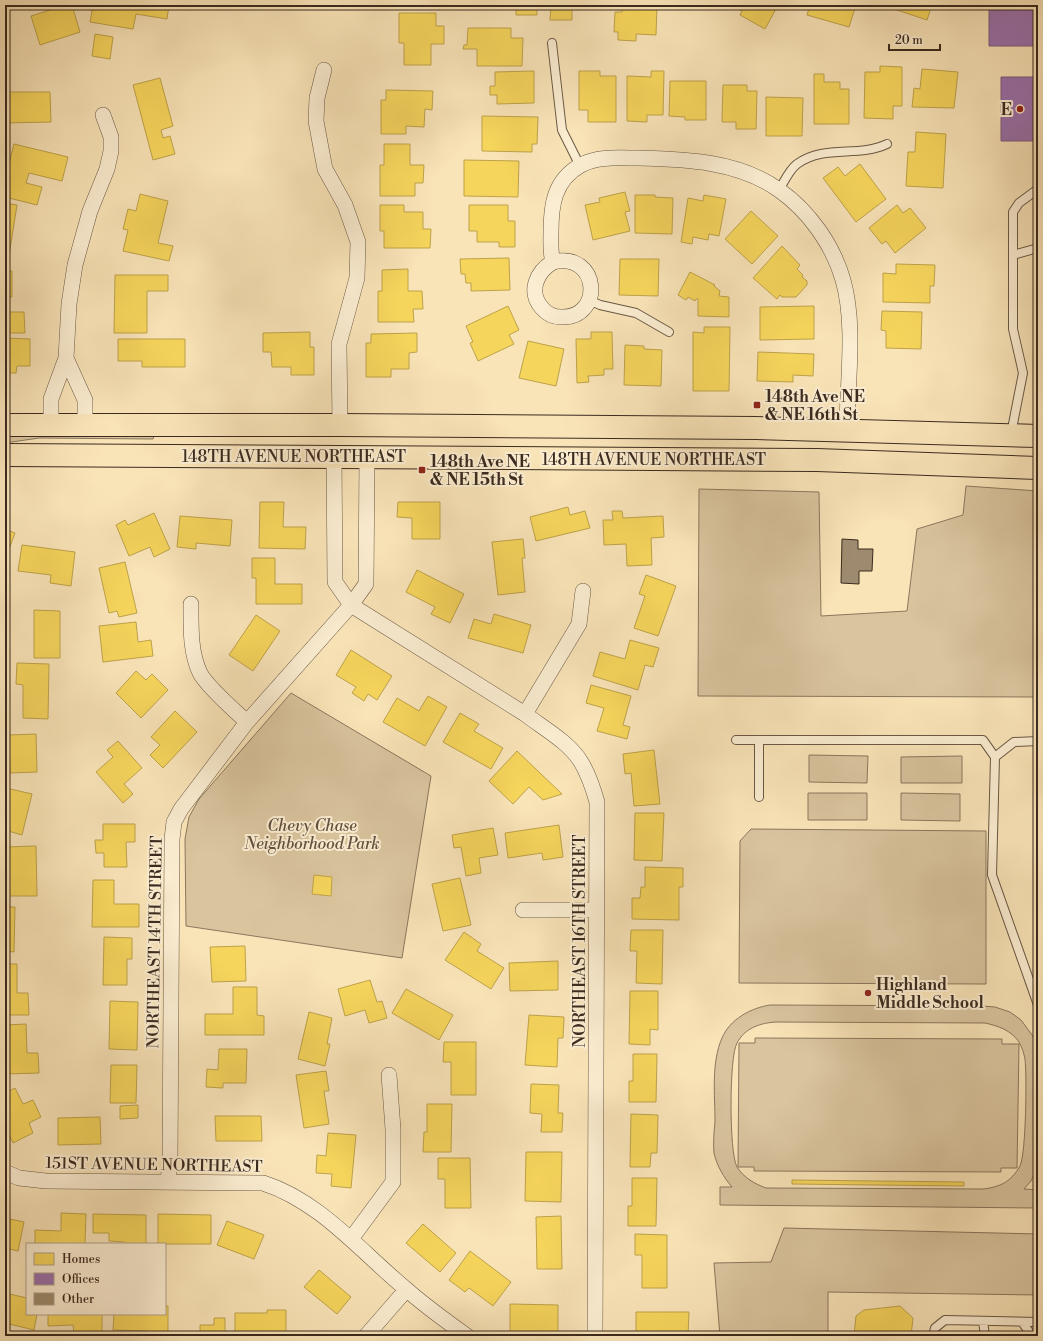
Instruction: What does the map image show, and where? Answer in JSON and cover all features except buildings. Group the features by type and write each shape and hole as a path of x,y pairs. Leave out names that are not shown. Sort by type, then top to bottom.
{"main road":[{"name":"148TH AVENUE NORTHEAST","path":"5,425 340,425 847,430 1038,436"},
{"path":"80,455 117,448 157,444 166,437 164,430 158,425"},
{"path":"817,460 873,453 880,444 880,431"},
{"name":"148TH AVENUE NORTHEAST","path":"5,456 80,455 817,460 1038,468"}],"street":[{"path":"324,70 317,98 316,121 325,169 345,205 358,242 357,278 339,344 340,425"},
{"path":"51,425 51,399 66,358 69,304 75,264 90,211 107,169 111,151 111,137 102,115"},
{"path":"552,262 550,254 551,211 553,200 562,181 580,166 609,158 671,158 710,163 748,174 779,190 804,212 824,237 843,279 849,313 847,430"},
{"path":"569,261 583,268 591,282 592,290 589,300 580,311 566,317 557,317 543,309 538,303 534,287 540,272 552,262 569,261"},
{"path":"66,358 85,400 85,425"},
{"path":"334,457 335,582 351,605"},
{"name":"NORTHEAST 14TH STREET","path":"168,1181 170,1154 172,839 174,822 181,809 247,722 351,605 366,584 367,457"},
{"path":"525,714 579,624 583,591"},
{"path":"191,604 191,639 200,674 247,722"},
{"name":"NORTHEAST 16TH STREET","path":"351,605 525,714 566,745 580,760 590,778 597,802 595,1336"},
{"path":"523,910 597,910"},
{"path":"351,1239 393,1182 394,1129 389,1075"},
{"name":"151ST AVENUE NORTHEAST","path":"5,1172 19,1178 46,1181 263,1182 281,1188 351,1239 406,1290 467,1336"},
{"path":"366,1336 406,1290"}],"lane":[{"path":"552,43 562,130 580,166"},
{"path":"779,190 796,165 821,153 875,150 887,144"},
{"path":"1011,435 1023,373 1013,329 1013,212 1019,203 1038,190"},
{"path":"1013,255 1038,248"},
{"path":"589,300 600,305 636,313 669,332"},
{"path":"736,740 983,740 995,757 992,875 1038,1005"},
{"path":"759,740 759,797"},
{"path":"995,757 1014,742 1038,741"},
{"path":"933,1336 935,1328 945,1320 1038,1322"},
{"path":"983,1321 984,1336"},
{"path":"1022,1322 1032,1336"}],"green space":[{"path":"5,433 153,433 154,436 153,439 39,438 5,443"},
{"path":"966,486 1038,491 1038,697 698,696 699,489 819,492 821,616 907,611 917,529 963,515"},
{"name":"Chevy Chase Neighborhood Park","path":"291,693 431,776 402,958 186,926 185,839 189,817 199,799"},
{"path":"809,755 868,756 867,783 809,782"},
{"path":"962,756 962,783 901,783 901,757"},
{"path":"808,793 867,793 867,820 808,820"},
{"path":"901,793 960,794 960,821 901,820"},
{"path":"751,829 986,831 986,984 739,983 740,841"},
{"path":"763,1006 982,1006 995,1007 1010,1012 1021,1020 1038,1043 1038,1166 1031,1181 1024,1189 1038,1190 1038,1208 720,1205 720,1187 732,1187 721,1172 714,1153 714,1079 716,1058 722,1038 730,1025 742,1016","holes":["776,1022 985,1023 999,1027 1012,1034 1020,1044 1025,1059 1026,1114 1022,1159 1017,1172 1004,1183 995,1187 983,1189 766,1188 750,1180 737,1167 734,1158 731,1125 732,1066 737,1043 744,1034 754,1027"]},
{"path":"755,1038 1002,1039 1002,1044 1019,1044 1017,1168 1001,1168 1001,1172 754,1171 754,1167 738,1167 739,1043 755,1043"},
{"path":"784,1228 1038,1234 1038,1295 828,1292 828,1336 720,1336 714,1263 771,1262"}],"place":[{"name":"E","path":"1020,109"},
{"name":"148th Ave NE & NE 16th St","path":"757,405"},
{"name":"148th Ave NE & NE 15th St","path":"422,470"},
{"name":"Highland Middle School","path":"868,993"}]}
